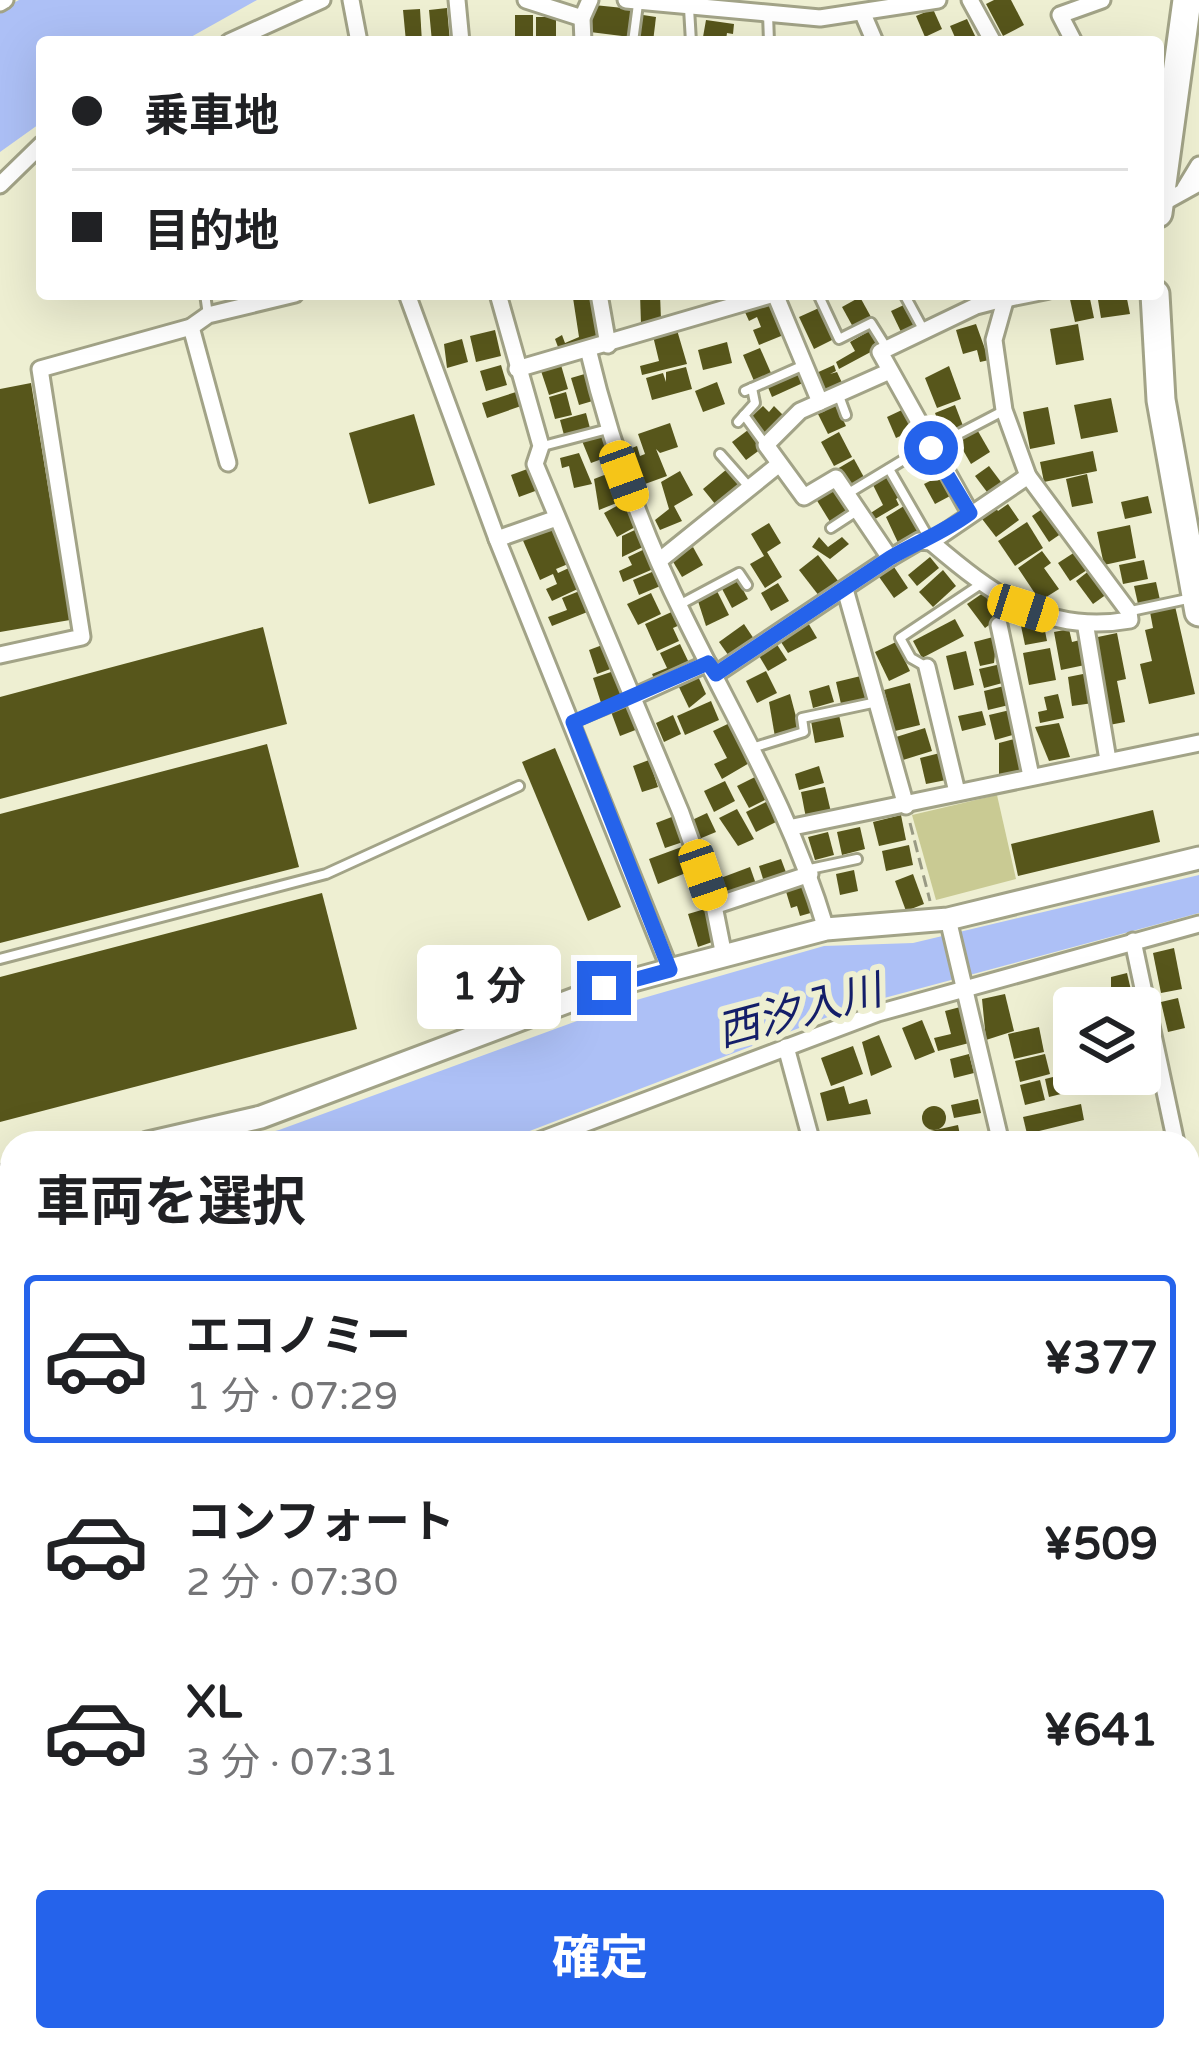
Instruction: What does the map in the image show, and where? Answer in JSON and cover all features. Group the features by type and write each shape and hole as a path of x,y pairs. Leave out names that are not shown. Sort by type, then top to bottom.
{"highway":[{"path":"1164,165 1187,0"},
{"path":"1155,300 1161,400 1197,605"}],"street":[{"path":"243,36 322,0"},
{"path":"351,0 357,36"},
{"path":"457,0 460,36"},
{"path":"526,0 582,18"},
{"path":"583,36 582,18 590,0"},
{"path":"632,2 820,19 938,0"},
{"path":"970,0 990,36"},
{"path":"1071,36 1056,8 1102,0"},
{"path":"862,14 872,36"},
{"path":"0,185 36,150"},
{"path":"1164,204 1192,185 1199,165"},
{"path":"0,655 82,637 40,369 191,327 208,315 271,300"},
{"path":"409,300 497,539 670,970"},
{"path":"500,300 541,446 535,464 554,519 599,610 681,812 714,906 724,956"},
{"path":"600,300 608,345"},
{"path":"517,369 754,300"},
{"path":"776,300 820,402"},
{"path":"970,513 880,352 923,329 1001,300"},
{"path":"631,698 712,669 919,541 931,542 981,584 1023,608 1086,628 1130,620 1130,612 1028,476 1004,410 994,340 1005,300"},
{"path":"191,327 228,463"},
{"path":"588,349 608,429 660,560 793,827 826,929"},
{"path":"890,371 800,411 766,445 804,497 836,478 890,558"},
{"path":"660,560 778,465"},
{"path":"931,542 1028,476"},
{"path":"497,539 554,519"},
{"path":"845,589 906,806"},
{"path":"999,625 1031,776"},
{"path":"1086,628 1108,760"},
{"path":"927,667 957,792"},
{"path":"793,827 1199,743"},
{"path":"200,1131 261,1117 604,988 826,929 942,919 1199,858"},
{"path":"714,906 809,872"},
{"path":"942,919 968,988 998,1131"},
{"path":"565,1131 786,1047 968,988 1199,924"},
{"path":"1132,941 1173,1131"},
{"path":"786,1047 809,1131"}],"lane":[{"path":"632,2 633,36"},
{"path":"689,8 691,36"},
{"path":"768,14 770,36"},
{"path":"206,300 208,315"},
{"path":"821,300 839,339 871,323 886,348"},
{"path":"907,300 923,329"},
{"path":"766,445 741,418 755,403 748,389 803,365"},
{"path":"838,396 846,415"},
{"path":"847,494 1004,410"},
{"path":"541,446 608,429"},
{"path":"720,454 751,489"},
{"path":"889,469 931,542"},
{"path":"831,528 858,510"},
{"path":"679,605 739,573 746,585"},
{"path":"927,667 911,658 900,638 981,584"},
{"path":"1130,612 1197,605"},
{"path":"999,625 1023,608"},
{"path":"573,722 631,698"},
{"path":"755,747 804,732 802,718 878,702"},
{"path":"0,959 326,874 519,786"},
{"path":"809,872 857,859"}],"path":[{"path":"906,806 942,919"}],"green space":[{"path":"997,795 1016,879 936,900 912,815"}],"water":[{"path":"19,0 257,0 193,36 36,36 36,126 0,152 0,10"},
{"name":"西汐入川","path":"1199,875 1199,913 862,1004 529,1131 275,1131 626,1003 824,946 913,943"}],"building":[{"path":"1011,0 1024,25 1003,36 986,4"},
{"path":"594,5 633,9 630,36 590,32"},
{"path":"447,8 449,36 431,36 429,10"},
{"path":"420,9 422,36 405,36 403,10"},
{"path":"933,9 942,29 925,36 916,16"},
{"path":"515,15 533,15 533,36 515,36"},
{"path":"643,15 656,17 654,36 640,36"},
{"path":"536,17 556,17 556,36 536,36"},
{"path":"967,19 975,36 954,36 950,26"},
{"path":"706,20 734,24 733,34 703,36"},
{"path":"573,300 595,300 600,339 561,355 555,339 562,335 565,343 579,337"},
{"path":"640,300 660,300 661,320 641,324"},
{"path":"771,300 786,334 759,345 753,330 761,327 757,317 749,321 744,310"},
{"path":"862,300 871,317 853,327 842,307"},
{"path":"1070,300 1090,300 1094,318 1075,322"},
{"path":"1098,300 1127,300 1130,314 1101,318"},
{"path":"906,304 918,328 903,336 891,311"},
{"path":"819,308 834,339 814,349 799,317"},
{"path":"976,324 989,360 980,362 977,350 963,354 956,330"},
{"path":"1078,324 1084,360 1056,365 1050,329"},
{"path":"495,330 501,356 476,362 470,336"},
{"path":"677,330 687,364 642,375 640,366 659,361 653,336"},
{"path":"871,330 880,347 839,369 836,362 855,351 850,342"},
{"path":"462,339 468,362 447,368 444,344"},
{"path":"727,342 732,363 703,370 698,350"},
{"path":"760,348 771,373 754,381 743,355"},
{"path":"501,365 507,385 486,391 480,371"},
{"path":"561,365 568,389 549,395 541,371"},
{"path":"834,365 836,371 830,374 837,372 844,387 824,396 814,374"},
{"path":"949,366 961,399 937,408 925,378"},
{"path":"686,367 692,389 652,400 646,378 663,373 666,382 666,372"},
{"path":"801,371 805,382 772,397 767,385"},
{"path":"588,373 596,400 579,405 571,378"},
{"path":"717,382 725,404 703,412 695,391"},
{"path":"31,383 70,620 0,632 0,389"},
{"path":"516,392 521,406 487,418 482,403"},
{"path":"566,392 572,415 555,419 549,397"},
{"path":"1111,398 1118,432 1081,439 1074,405"},
{"path":"836,405 846,426 828,434 818,414"},
{"path":"955,405 965,431 944,438 935,413"},
{"path":"763,406 769,412 774,406 784,416 766,434 750,418"},
{"path":"1048,407 1055,444 1030,449 1023,412"},
{"path":"904,409 913,430 896,438 887,417"},
{"path":"586,413 591,432 565,439 560,420"},
{"path":"414,414 435,485 369,504 349,433"},
{"path":"670,423 678,447 660,453 656,449 667,476 645,484 634,458 627,461 624,451 637,446 640,456 645,454 638,434"},
{"path":"975,426 990,452 971,464 956,438"},
{"path":"748,430 761,449 746,460 732,442"},
{"path":"839,432 852,457 834,466 821,442"},
{"path":"602,434 610,456 591,463 582,441"},
{"path":"1093,451 1097,471 1044,482 1040,462"},
{"path":"579,453 592,484 574,488 569,466 562,468 560,458"},
{"path":"854,459 866,481 849,490 837,469"},
{"path":"989,466 1004,486 990,496 975,476"},
{"path":"530,468 538,490 519,497 511,475"},
{"path":"727,469 744,490 720,510 703,489"},
{"path":"617,470 629,498 599,510 594,479"},
{"path":"680,471 693,495 674,506 682,521 660,530 655,520 669,509 661,482"},
{"path":"888,472 901,496 896,499 899,505 870,522 866,516 883,505 871,481"},
{"path":"1087,474 1093,503 1072,507 1066,479"},
{"path":"940,476 950,496 935,504 924,484"},
{"path":"834,488 850,515 832,525 816,499"},
{"path":"1148,496 1152,513 1125,519 1121,502"},
{"path":"624,502 637,526 617,537 604,513"},
{"path":"993,504 998,511 1008,504 1019,520 996,537 979,515"},
{"path":"904,506 921,534 900,547 886,517"},
{"path":"1045,507 1062,533 1049,542 1032,516"},
{"path":"1027,522 1043,548 1015,566 998,541"},
{"path":"554,523 569,556 568,564 556,569 558,573 571,567 582,587 552,601 546,589 557,584 553,574 540,580 521,536"},
{"path":"769,523 781,543 767,552 782,577 765,588 750,564 764,556 751,534"},
{"path":"1130,525 1136,558 1104,565 1097,532"},
{"path":"639,528 647,545 622,557 622,536"},
{"path":"819,537 828,547 842,537 849,544 830,559 812,547"},
{"path":"649,547 658,567 623,582 619,571 632,565 628,557"},
{"path":"693,547 703,565 682,577 672,560"},
{"path":"1042,551 1051,563 1044,568 1059,589 1040,601 1018,568"},
{"path":"1075,552 1087,570 1070,581 1058,563"},
{"path":"818,555 842,586 823,601 799,570"},
{"path":"930,557 939,568 917,586 908,575"},
{"path":"1144,560 1148,579 1123,584 1119,565"},
{"path":"892,564 908,588 894,598 877,574"},
{"path":"659,569 665,584 639,595 633,580"},
{"path":"943,570 956,586 933,607 919,592"},
{"path":"1090,570 1107,594 1093,604 1076,581"},
{"path":"736,577 748,599 732,608 720,585"},
{"path":"1156,582 1160,600 1138,604 1134,586"},
{"path":"778,583 789,601 771,611 761,593"},
{"path":"716,589 729,615 706,626 697,598"},
{"path":"582,590 590,611 552,626 548,617 567,610 562,598"},
{"path":"651,593 661,614 638,625 627,604"},
{"path":"983,593 1000,617 985,628 967,604"},
{"path":"1175,606 1195,694 1149,704 1140,664 1152,661 1145,630 1153,628 1150,612"},
{"path":"676,610 682,624 673,628 679,641 657,651 645,624"},
{"path":"1042,616 1047,641 1025,645 1020,621"},
{"path":"955,619 964,636 922,658 913,641"},
{"path":"807,621 817,638 788,653 781,642"},
{"path":"744,624 756,642 731,659 719,642"},
{"path":"263,627 287,724 0,799 0,697"},
{"path":"1069,629 1072,642 1080,640 1085,665 1061,670 1054,632"},
{"path":"1117,633 1126,679 1117,681 1125,722 1109,725 1093,638"},
{"path":"997,636 994,663 980,666 974,642"},
{"path":"896,642 910,671 889,681 875,652"},
{"path":"776,643 787,660 768,671 758,654"},
{"path":"605,644 613,668 597,674 589,650"},
{"path":"680,644 691,667 656,683 652,674 667,668 660,653"},
{"path":"1050,648 1056,680 1029,685 1023,653"},
{"path":"966,651 974,685 954,690 946,656"},
{"path":"1001,664 1006,682 984,688 979,669"},
{"path":"614,671 623,699 602,706 593,678"},
{"path":"766,671 777,693 757,703 746,681"},
{"path":"1088,673 1093,703 1072,706 1068,677"},
{"path":"697,674 706,694 689,708 677,683"},
{"path":"865,675 870,697 841,704 836,682"},
{"path":"910,683 920,725 895,731 884,690"},
{"path":"829,685 834,702 813,708 809,691"},
{"path":"1008,685 1013,704 988,710 984,691"},
{"path":"790,694 799,728 775,737 769,702"},
{"path":"1058,694 1064,718 1040,723 1038,712 1047,710 1044,697"},
{"path":"711,701 719,720 685,735 677,716"},
{"path":"627,702 638,729 620,736 610,709"},
{"path":"1010,710 1016,734 995,740 989,715"},
{"path":"982,711 986,725 962,731 958,716"},
{"path":"673,715 681,734 664,742 656,723"},
{"path":"839,715 844,737 815,743 811,721"},
{"path":"734,721 751,762 722,779 714,764 727,758 713,731"},
{"path":"1059,723 1070,757 1049,761 1035,727"},
{"path":"925,728 932,751 903,760 896,737"},
{"path":"1018,738 1025,770 999,777 999,743"},
{"path":"267,744 299,867 0,943 0,814"},
{"path":"555,748 621,907 588,921 522,762"},
{"path":"940,753 946,780 926,784 920,758"},
{"path":"649,760 658,787 642,792 633,766"},
{"path":"819,766 824,783 799,790 795,774"},
{"path":"761,774 773,796 749,808 737,786"},
{"path":"725,781 735,801 714,812 704,791"},
{"path":"825,787 831,812 806,818 801,792"},
{"path":"770,800 780,820 756,832 746,812"},
{"path":"737,809 754,839 738,846 719,818"},
{"path":"1153,810 1160,842 1018,876 1011,844"},
{"path":"707,813 716,832 699,839 690,821"},
{"path":"677,815 686,841 665,848 656,823"},
{"path":"901,815 906,840 879,846 873,822"},
{"path":"860,827 865,849 842,855 837,832"},
{"path":"828,832 834,855 815,860 808,837"},
{"path":"687,845 696,869 658,884 649,859"},
{"path":"909,845 913,865 886,871 882,851"},
{"path":"781,859 787,875 764,882 759,866"},
{"path":"750,867 756,884 717,899 710,882"},
{"path":"854,870 858,891 840,895 836,874"},
{"path":"913,874 924,904 906,911 895,881"},
{"path":"804,879 814,912 800,916 797,906 791,908 784,885"},
{"path":"322,893 357,1029 0,1122 0,977"},
{"path":"705,909 715,941 698,947 688,914"},
{"path":"1174,948 1182,989 1161,993 1153,953"},
{"path":"1127,973 1130,987 1111,987 1111,977"},
{"path":"1005,994 1014,1031 986,1040 982,999"},
{"path":"1178,998 1185,1028 1168,1032 1161,1002"},
{"path":"964,1006 973,1042 938,1051 934,1038 951,1034 945,1011"},
{"path":"922,1020 935,1052 915,1060 902,1028"},
{"path":"1039,1027 1044,1052 1014,1059 1008,1034"},
{"path":"879,1035 892,1067 871,1076 862,1042"},
{"path":"853,1046 863,1074 831,1086 821,1058"},
{"path":"969,1054 974,1073 954,1078 950,1059"},
{"path":"1045,1054 1050,1074 1020,1082 1015,1061"},
{"path":"1053,1077 1053,1095 1057,1095 1049,1097 1045,1079"},
{"path":"1040,1080 1045,1100 1025,1105 1020,1085"},
{"path":"844,1086 849,1104 867,1099 871,1114 827,1121 820,1093"},
{"path":"978,1099 981,1113 954,1118 951,1105"},
{"path":"1081,1104 1084,1120 1026,1131 1023,1117"},
{"path":"934,1106 946,1118 934,1130 922,1118"}],"route":[{"path":"604,988 670,970 573,722 708,663 716,674 890,558 919,541 931,542 970,513 931,448"}]}
